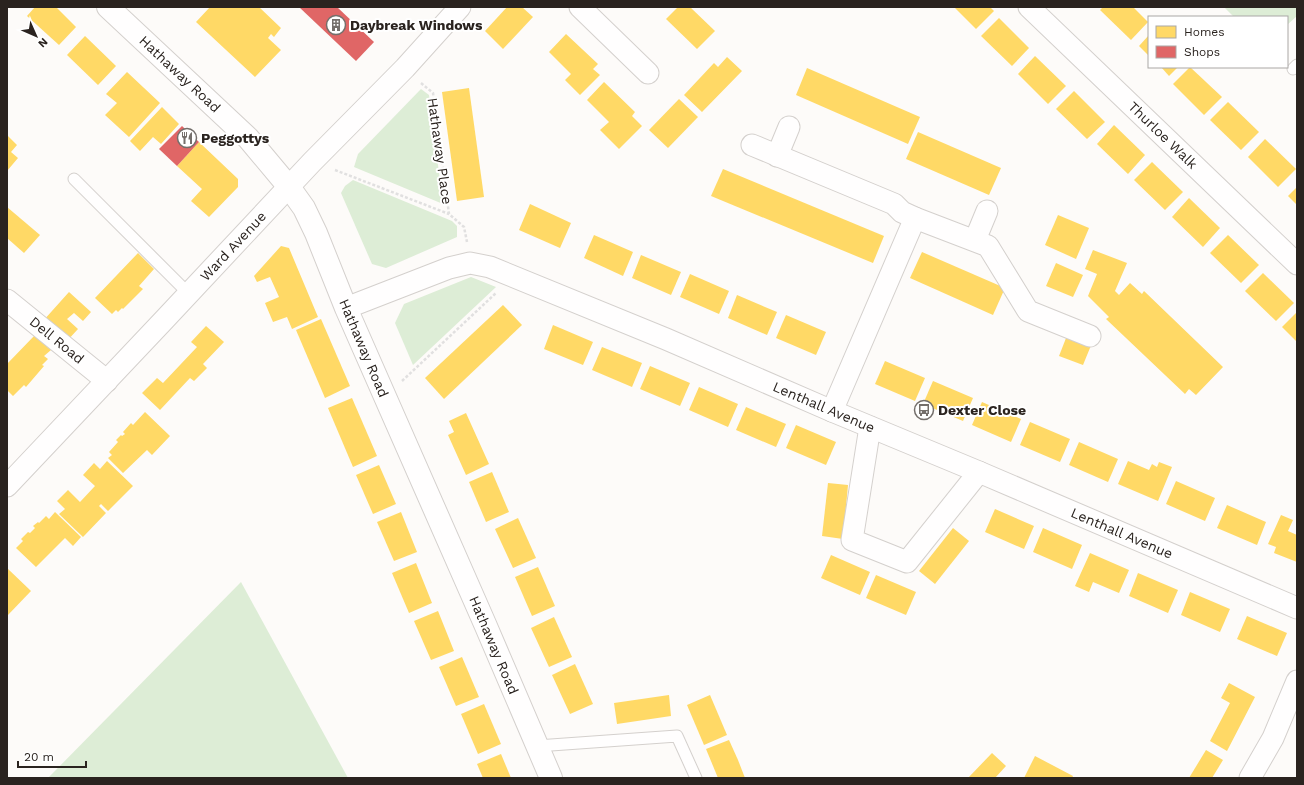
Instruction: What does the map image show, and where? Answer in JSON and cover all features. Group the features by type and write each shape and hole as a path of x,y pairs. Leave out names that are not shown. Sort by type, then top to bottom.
{"street":[{"name":"Hathaway Road","path":"108,7 248,138 289,187 304,208 316,233 346,308 551,778"},
{"name":"Ward Avenue","path":"7,486 312,162 405,68 460,7"},
{"path":"580,7 648,73"},
{"name":"Thurloe Walk","path":"1029,7 1297,264"},
{"path":"777,156 789,127"},
{"path":"752,145 894,204 902,212 915,218 988,246 1028,311 1090,336"},
{"path":"974,240 988,211"},
{"path":"832,411 915,218"},
{"name":"Lenthall Avenue","path":"346,308 448,268 470,263 490,267 666,339 1297,608"},
{"name":"Dell Road","path":"7,300 107,381"},
{"path":"870,427 852,540 907,562 979,472"},
{"path":"1250,778 1272,738 1297,681"}],"lane":[{"path":"74,179 188,294"},
{"path":"537,746 677,736 696,778"}],"path":[{"name":"Hathaway Place","path":"405,68 433,93 449,214 464,227 470,263"},
{"path":"312,162 449,214"},
{"path":"385,397 514,276"}],"green space":[{"path":"1224,7 1297,7 1297,16 1288,24 1288,16 1233,16"},
{"path":"421,89 429,95 443,204 354,167 358,154"},
{"path":"353,180 452,221 457,226 457,237 386,268 372,264 341,193 345,186"},
{"path":"471,277 496,287 413,365 395,323 404,304"},
{"path":"241,582 348,778 48,778"}],"building: Homes":[{"path":"35,7 56,7 76,27 59,45 27,16"},
{"path":"210,7 259,7 281,28 274,37 271,34 268,38 281,50 255,77 196,22"},
{"path":"507,7 522,7 533,17 503,49 485,31"},
{"path":"678,7 690,7 715,31 697,49 666,19"},
{"path":"954,7 990,7 994,11 976,29"},
{"path":"1103,7 1133,7 1148,22 1131,40 1100,10"},
{"path":"999,18 1029,48 1012,66 981,36"},
{"path":"566,34 598,64 593,69 600,75 580,95 565,80 571,74 549,52"},
{"path":"85,36 116,66 98,85 67,55"},
{"path":"1148,36 1148,55 1139,46"},
{"path":"1035,56 1066,86 1048,104 1018,74"},
{"path":"727,57 742,71 702,112 684,95 714,63 718,67"},
{"path":"807,68 920,117 908,144 796,95"},
{"path":"1162,68 1177,68 1169,76"},
{"path":"1189,68 1191,68 1222,97 1204,115 1173,84"},
{"path":"127,72 160,103 129,137 105,115 117,103 106,94"},
{"path":"604,82 635,112 632,116 642,126 619,149 600,130 609,122 587,100"},
{"path":"469,88 484,197 457,201 442,92"},
{"path":"1074,91 1105,122 1087,139 1056,109"},
{"path":"679,99 698,117 668,148 649,130"},
{"path":"1228,102 1259,132 1241,150 1210,120"},
{"path":"162,107 179,124 161,144 153,137 140,151 130,141"},
{"path":"1114,125 1145,155 1128,174 1097,144"},
{"path":"918,132 1001,168 989,195 906,159"},
{"path":"7,135 17,145 11,152 18,158 7,171"},
{"path":"1265,139 1296,169 1278,187 1248,157"},
{"path":"199,142 238,179 238,187 209,217 191,201 202,189 177,166"},
{"path":"1152,162 1183,192 1165,210 1134,180"},
{"path":"723,169 884,236 873,263 711,196"},
{"path":"1297,187 1297,205 1288,196"},
{"path":"1189,198 1220,228 1203,247 1172,217"},
{"path":"530,204 571,223 560,248 519,230"},
{"path":"7,207 40,235 24,253 7,238"},
{"path":"1058,215 1089,228 1076,259 1045,245"},
{"path":"594,235 633,252 623,276 584,258"},
{"path":"1228,235 1259,265 1241,283 1210,253"},
{"path":"281,246 289,248 318,317 292,329 287,317 273,322 265,303 279,297 270,277 257,282 254,276"},
{"path":"1093,250 1127,263 1115,291 1119,295 1130,283 1142,294 1144,291 1223,367 1196,395 1189,389 1185,394 1106,319 1109,317 1088,296 1097,274 1085,269"},
{"path":"922,252 1005,288 993,315 910,278"},
{"path":"138,253 154,269 139,286 143,289 123,309 122,308 118,312 116,310 112,314 95,298"},
{"path":"641,255 681,272 671,295 632,278"},
{"path":"1056,263 1083,275 1073,297 1046,286"},
{"path":"1263,273 1294,303 1276,321 1245,291"},
{"path":"690,274 729,291 719,314 680,297"},
{"path":"69,292 91,312 83,321 74,313 67,319 78,329 66,342 43,321"},
{"path":"737,295 777,312 767,335 728,318"},
{"path":"503,305 522,325 444,399 425,378"},
{"path":"1297,312 1297,342 1282,327"},
{"path":"786,315 826,332 816,355 776,338"},
{"path":"321,319 350,386 325,398 296,330"},
{"path":"553,325 593,342 583,365 544,349"},
{"path":"206,326 224,342 203,364 207,368 194,381 190,378 160,410 142,393 157,378 163,383 197,347 191,342"},
{"path":"1068,333 1092,343 1083,365 1059,356"},
{"path":"35,335 51,350 44,356 48,359 26,387 24,385 13,396 7,390 7,364"},
{"path":"602,347 642,363 632,387 592,370"},
{"path":"885,361 925,378 915,401 875,384"},
{"path":"650,366 690,383 680,406 640,389"},
{"path":"933,381 973,398 963,421 923,404"},
{"path":"699,387 738,404 728,427 689,410"},
{"path":"352,398 377,456 353,467 328,408"},
{"path":"982,402 1021,419 1011,442 972,425"},
{"path":"746,407 786,424 776,447 736,430"},
{"path":"145,412 170,436 152,455 147,450 123,473 108,458 112,455 109,452 118,442 116,440 121,435 122,436 125,434 123,432 131,423 133,425"},
{"path":"466,413 489,464 466,475 448,435 454,432 449,421"},
{"path":"1030,422 1070,439 1060,462 1020,445"},
{"path":"796,425 836,442 826,465 786,448"},
{"path":"1079,442 1118,459 1108,482 1069,465"},
{"path":"107,461 133,486 108,511 101,504 99,506 106,513 83,537 59,514 65,509 57,501 68,490 80,502 95,486 83,475 94,463 100,469"},
{"path":"1128,461 1149,470 1152,464 1157,467 1159,462 1172,467 1158,501 1118,484"},
{"path":"379,465 396,504 373,514 356,475"},
{"path":"492,472 509,512 486,522 469,482"},
{"path":"1176,481 1215,498 1205,521 1166,504"},
{"path":"828,483 848,485 843,539 822,536"},
{"path":"1227,505 1266,522 1257,545 1217,528"},
{"path":"995,509 1034,526 1024,549 985,532"},
{"path":"55,512 81,537 73,546 65,538 36,567 16,548 23,541 21,539 35,528 33,526 38,522 39,523 46,516 49,519"},
{"path":"401,512 417,552 394,561 377,522"},
{"path":"1281,515 1293,520 1288,531 1297,535 1297,562 1274,553 1276,547 1268,544"},
{"path":"518,518 536,558 513,568 495,529"},
{"path":"953,528 969,541 935,584 919,571"},
{"path":"1043,528 1082,545 1072,569 1033,552"},
{"path":"1090,553 1129,570 1119,593 1093,582 1089,592 1075,586"},
{"path":"831,555 870,572 860,595 821,578"},
{"path":"416,563 432,603 409,613 392,573"},
{"path":"538,567 555,606 532,616 515,577"},
{"path":"7,568 31,591 7,616"},
{"path":"1138,573 1178,590 1168,613 1129,596"},
{"path":"876,575 916,592 906,615 866,598"},
{"path":"1190,592 1230,609 1220,632 1181,615"},
{"path":"438,611 454,651 431,660 414,621"},
{"path":"1247,616 1287,633 1277,656 1237,639"},
{"path":"554,617 572,657 549,667 531,628"},
{"path":"462,657 479,697 456,706 439,667"},
{"path":"575,664 593,704 570,714 552,675"},
{"path":"1229,683 1255,697 1227,751 1210,741 1230,703 1221,698"},
{"path":"669,695 671,716 617,724 614,703"},
{"path":"710,695 727,735 704,745 687,705"},
{"path":"484,704 501,744 478,754 461,714"},
{"path":"729,740 745,778 718,778 706,749"},
{"path":"1206,750 1223,760 1212,778 1189,778"},
{"path":"992,753 1006,766 995,778 968,778"},
{"path":"501,754 511,778 483,778 477,764"},
{"path":"1035,756 1073,776 1072,778 1024,778"}],"building: Shops":[{"name":"Daybreak Windows","path":"299,7 337,7 374,42 356,61"},
{"path":"182,126 199,142 177,166 159,149"}],"place":[{"name":"Daybreak Windows","path":"336,25"},
{"name":"Peggottys","path":"187,138"},
{"name":"Dexter Close","path":"924,410"}]}
